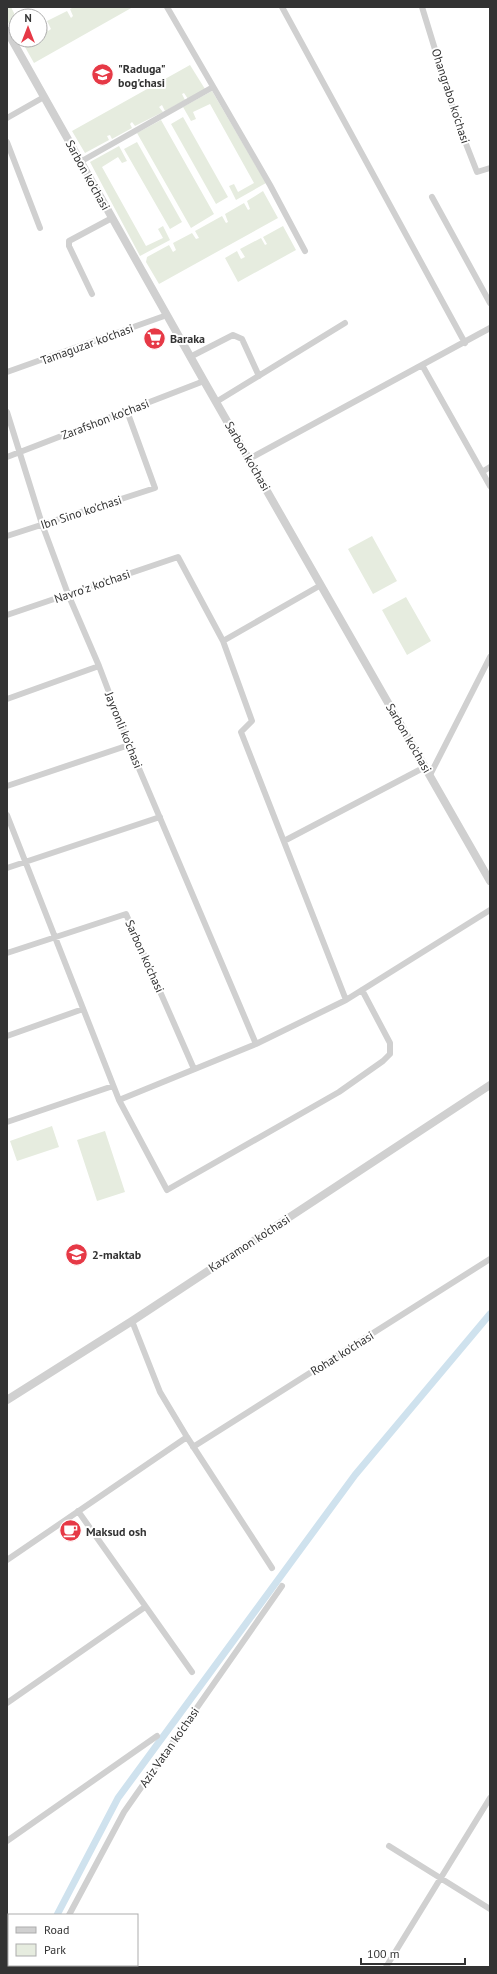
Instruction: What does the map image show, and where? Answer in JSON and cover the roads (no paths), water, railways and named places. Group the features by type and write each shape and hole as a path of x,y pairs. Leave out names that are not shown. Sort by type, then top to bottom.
{"street":[{"path":"167,7 305,251"},
{"path":"282,7 465,343"},
{"name":"Ohangrabo ko'chasi","path":"422,7 457,121 478,172 490,168"},
{"name":"Sarbon ko'chasi","path":"7,31 190,357 490,881"},
{"path":"80,162 213,87"},
{"path":"7,118 44,97"},
{"path":"7,142 40,228"},
{"path":"432,197 490,303"},
{"path":"92,294 69,241 112,218"},
{"name":"Tamaguzar ko'chasi","path":"7,372 167,315"},
{"path":"216,402 345,323"},
{"path":"249,459 465,343 490,328"},
{"path":"190,357 233,336 242,339 259,376"},
{"path":"422,365 490,486"},
{"name":"Zarafshon ko'chasi","path":"7,457 204,381"},
{"name":"Ibn Sino ko'chasi","path":"7,536 155,488 127,411"},
{"name":"Jayronli ko'chasi","path":"7,412 42,524 68,594 99,666 129,745 256,1044"},
{"path":"482,472 490,468"},
{"name":"Navro'z ko'chasi","path":"7,615 178,557 223,641"},
{"path":"321,585 223,641 252,721 241,732 346,1000"},
{"path":"430,775 490,657"},
{"path":"7,699 99,666"},
{"path":"7,786 129,745"},
{"path":"284,841 425,767"},
{"path":"7,815 113,1086 167,1190 339,1092 383,1061 390,1054 390,1043 362,990"},
{"path":"7,868 160,817"},
{"path":"119,1100 256,1044 346,1000 490,910"},
{"name":"Sarbon ko'chasi","path":"7,953 55,936 126,914 194,1069"},
{"path":"7,1036 83,1009"},
{"name":"Kaxramon ko'chasi","path":"7,1400 132,1321 490,1085"},
{"path":"7,1122 113,1086"},
{"name":"Rohat ko'chasi","path":"193,1447 490,1259"},
{"path":"132,1321 160,1392 186,1437 272,1568"},
{"path":"7,1560 186,1437"},
{"path":"78,1511 192,1672"},
{"name":"Aziz Vatan ko'chasi","path":"70,1914 124,1812 282,1586"},
{"path":"7,1703 145,1607"},
{"path":"7,1841 157,1736"},
{"path":"386,1967 490,1798"},
{"path":"389,1846 442,1878 490,1910"}],"waterway":[{"path":"58,1914 118,1798 355,1475 490,1314"}],"place":[{"name":"\"Raduga\" bog'chasi","path":"102,75"},
{"name":"Baraka","path":"154,338"},
{"name":"2-maktab","path":"76,1254"},
{"name":"Maksud osh","path":"70,1531"}]}
